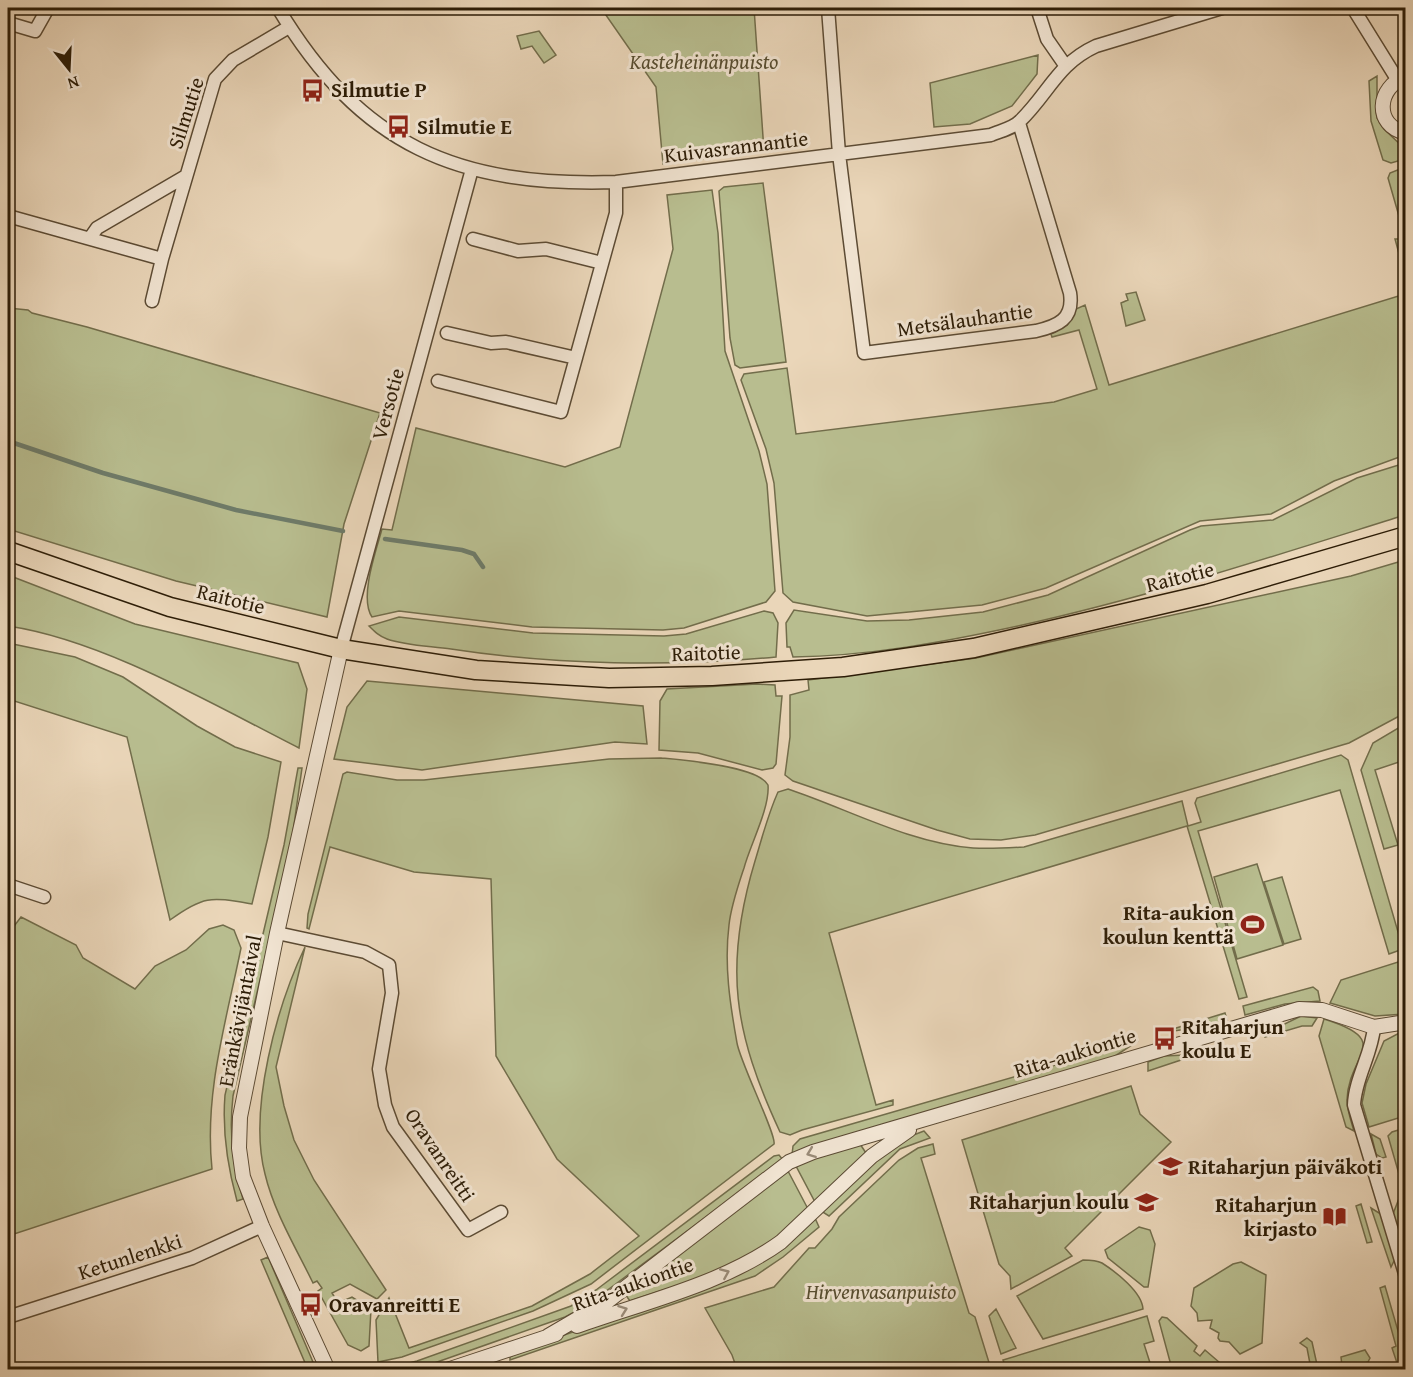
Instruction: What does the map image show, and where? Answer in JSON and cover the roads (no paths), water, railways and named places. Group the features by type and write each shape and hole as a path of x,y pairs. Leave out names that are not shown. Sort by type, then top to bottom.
{"main road":[{"name":"Raitotie","path":"8,551 170,607 341,649 476,670 609,678 712,676 843,667 974,648 1195,597 1406,536"}],"street":[{"path":"8,23 35,31 48,8"},
{"name":"Kuivasrannantie","path":"278,8 325,77 349,102 377,125 424,151 472,169 525,180 561,184 616,182 970,140 991,135 1019,123 1065,65 1079,53 1222,8"},
{"path":"828,8 839,154"},
{"path":"1037,8 1047,39 1065,65"},
{"path":"1353,8 1401,78 1384,93 1382,112 1393,128 1406,133"},
{"name":"Silmutie","path":"152,301 162,259 215,79 233,60 289,27"},
{"name":"Metsälauhantie","path":"839,154 864,353 1036,331 1064,321 1072,301 1019,123"},
{"name":"Versotie","path":"341,649 472,169"},
{"name":"Silmutie","path":"90,238 97,228 186,177"},
{"path":"438,381 561,412 616,213 616,182"},
{"path":"8,216 162,259"},
{"path":"473,240 518,251 546,249 603,263"},
{"path":"447,333 491,343 506,342 576,358"},
{"name":"Eränkävijäntaival","path":"328,1370 262,1226 243,1177 239,1148 240,1117 277,933 341,649"},
{"path":"8,885 44,897"},
{"name":"Oravanreitti","path":"277,933 365,952 389,965 392,993 380,1069 385,1105 393,1127 468,1230 501,1212"},
{"name":"Rita-aukiontie","path":"548,1336 608,1301 789,1162 813,1152 1299,1009 1322,1010 1374,1027 1406,1023"},
{"path":"1374,1027 1371,1047 1354,1105 1406,1276"},
{"name":"Rita-aukiontie","path":"447,1370 721,1276 750,1262 781,1242 894,1138 930,1119"},
{"name":"Ketunlenkki","path":"8,1317 192,1258 262,1226"}],"waterway":[{"path":"8,441 103,473 236,510 343,531"},
{"path":"385,539 462,550 474,554 483,567"}],"place":[{"name":"Silmutie P","path":"313,90"},
{"name":"Silmutie E","path":"399,127"},
{"name":"Rita-aukion koulun kenttä","path":"1252,925"},
{"name":"Ritaharjun koulu E","path":"1164,1039"},
{"name":"Ritaharjun päiväkoti","path":"1170,1167"},
{"name":"Ritaharjun koulu","path":"1147,1202"},
{"name":"Ritaharjun kirjasto","path":"1335,1217"},
{"name":"Oravanreitti E","path":"311,1305"}],"park label":[{"name":"Kasteheinänpuisto","path":"704,62"},
{"name":"Hirvenvasanpuisto","path":"881,1292"}]}
